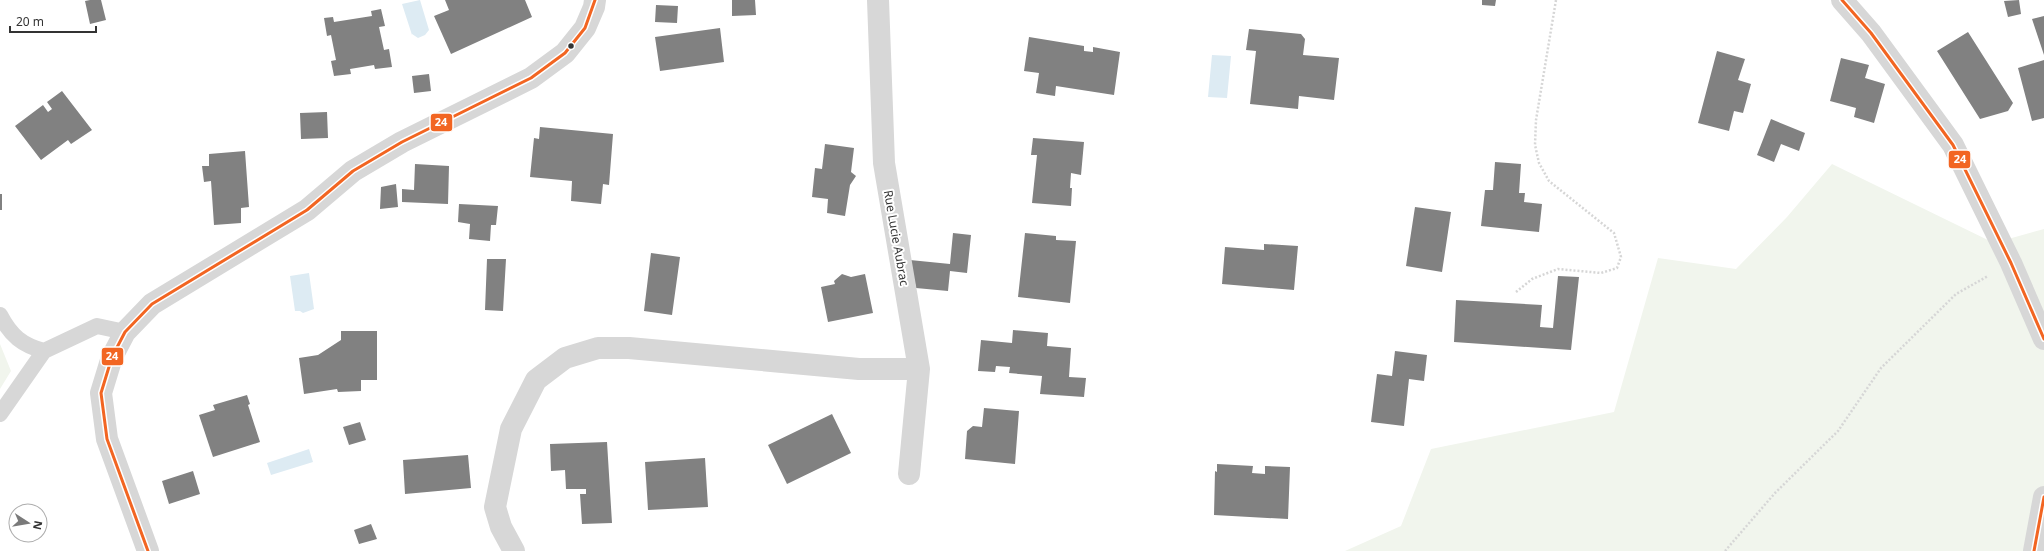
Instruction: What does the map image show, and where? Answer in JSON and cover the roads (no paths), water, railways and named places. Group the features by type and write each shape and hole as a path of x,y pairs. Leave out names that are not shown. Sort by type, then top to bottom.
{"street":[{"path":"148,551 107,439 101,392 112,357 125,332 152,304 306,210 353,171 402,142 530,78 565,53 584,28 594,7 594,0"},
{"name":"Rue Lucie Aubrac","path":"878,0 884,163 919,368 909,474"},
{"path":"1842,0 1871,33 1953,145 2011,263 2044,339"},
{"path":"514,551 501,527 495,507 511,429 536,380 565,358 598,348 629,348 859,369 919,368"},
{"path":"2034,551 2044,496"}],"lane":[{"path":"0,315 8,329 27,346 44,352"},
{"path":"0,414 44,352 97,326 125,332"}]}
